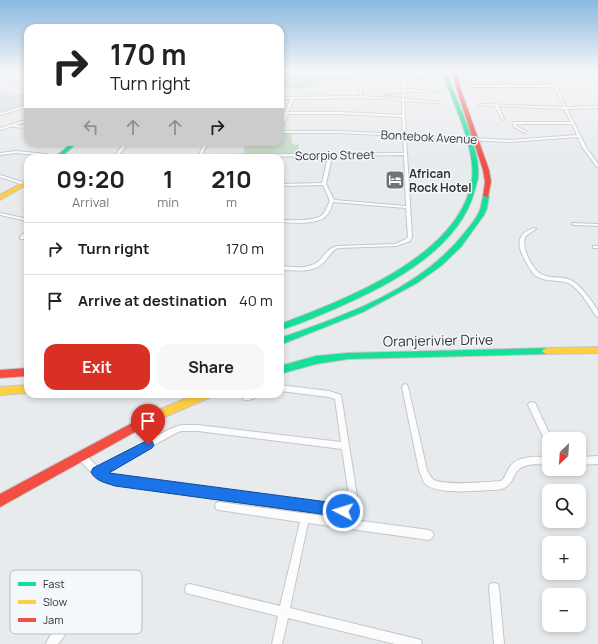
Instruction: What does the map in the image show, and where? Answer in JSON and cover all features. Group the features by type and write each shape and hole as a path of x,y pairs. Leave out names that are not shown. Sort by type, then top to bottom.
{"main road":[{"path":"284,325 338,305 371,289 393,276 424,256 459,222 467,207 475,180 475,168 454,102"},
{"path":"284,341 322,328 412,283 430,270 463,241 478,221 483,211 488,183 487,171 464,102"},
{"path":"62,154 71,146"},
{"path":"0,198 24,184"},
{"name":"Oranjerivier Drive","path":"284,369 316,360 348,356 598,350"},
{"path":"0,374 24,372"},
{"path":"0,391 24,389"},
{"path":"0,501 153,417 196,398"}],"street":[{"path":"284,116 291,102"},
{"path":"284,268 317,266 324,260 328,251 337,247 396,245 408,240 410,236 404,102"},
{"path":"563,102 578,136 589,155 598,166"},
{"path":"480,105 566,108 598,107"},
{"path":"496,106 503,118"},
{"path":"0,114 24,107"},
{"path":"285,113 340,113 404,116"},
{"path":"0,129 24,121"},
{"path":"551,123 553,128"},
{"path":"526,132 514,124 572,123"},
{"path":"0,125 24,127"},
{"name":"Bontebok Avenue","path":"284,132 405,135 509,141 578,136"},
{"name":"Scorpio Street","path":"118,154 124,146"},
{"path":"0,154 16,152 36,154"},
{"name":"Scorpio Street","path":"284,155 406,154"},
{"path":"330,155 324,184 332,201"},
{"path":"0,176 24,182"},
{"path":"284,185 324,184"},
{"path":"332,201 408,207"},
{"path":"284,221 311,220 323,217 332,201"},
{"path":"0,214 24,219"},
{"path":"574,224 598,225"},
{"path":"534,229 527,232 521,242 532,272 543,278 557,279 571,283 581,292 598,315"},
{"path":"405,387 423,470 425,476 430,482 444,487 502,486 508,482 514,468 522,463 542,462"},
{"path":"82,457 97,472 105,477 115,480 343,511 349,508 352,503 353,496 338,397 330,394 284,388"},
{"path":"532,406 545,432"},
{"path":"97,472 181,428 198,428 345,446"},
{"path":"586,461 598,460"},
{"path":"219,506 429,535"},
{"path":"277,644 306,518"},
{"path":"494,588 499,644"},
{"path":"190,589 417,644"},
{"path":"51,644 59,634"}],"shaded area":[{"path":"0,102 24,102 24,106 0,113"}],"green space":[{"path":"291,133 292,144 299,145 297,154 243,154 245,146 284,146 284,134"}],"traffic: fast":[{"path":"284,325 336,305 367,291 398,274 426,254 450,232 467,207 475,179 475,168 470,142 455,102"},
{"path":"62,154 71,146"},
{"path":"284,340 332,322 388,297 414,282 438,265 459,245 475,224 484,208 486,196"},
{"path":"284,369 316,360 348,356 547,351"}],"traffic: slow":[{"path":"0,198 24,184"},
{"path":"547,351 598,350"},
{"path":"0,391 24,389"},
{"path":"149,419 198,398"}],"traffic: jam":[{"path":"463,102 486,170 488,182 486,196"},
{"path":"0,374 24,372"},
{"path":"0,501 149,419"}],"place":[{"name":"African Rock Hotel","path":"395,180"}],"route":[{"path":"148,445 97,472 105,477 115,480 343,511"}]}
